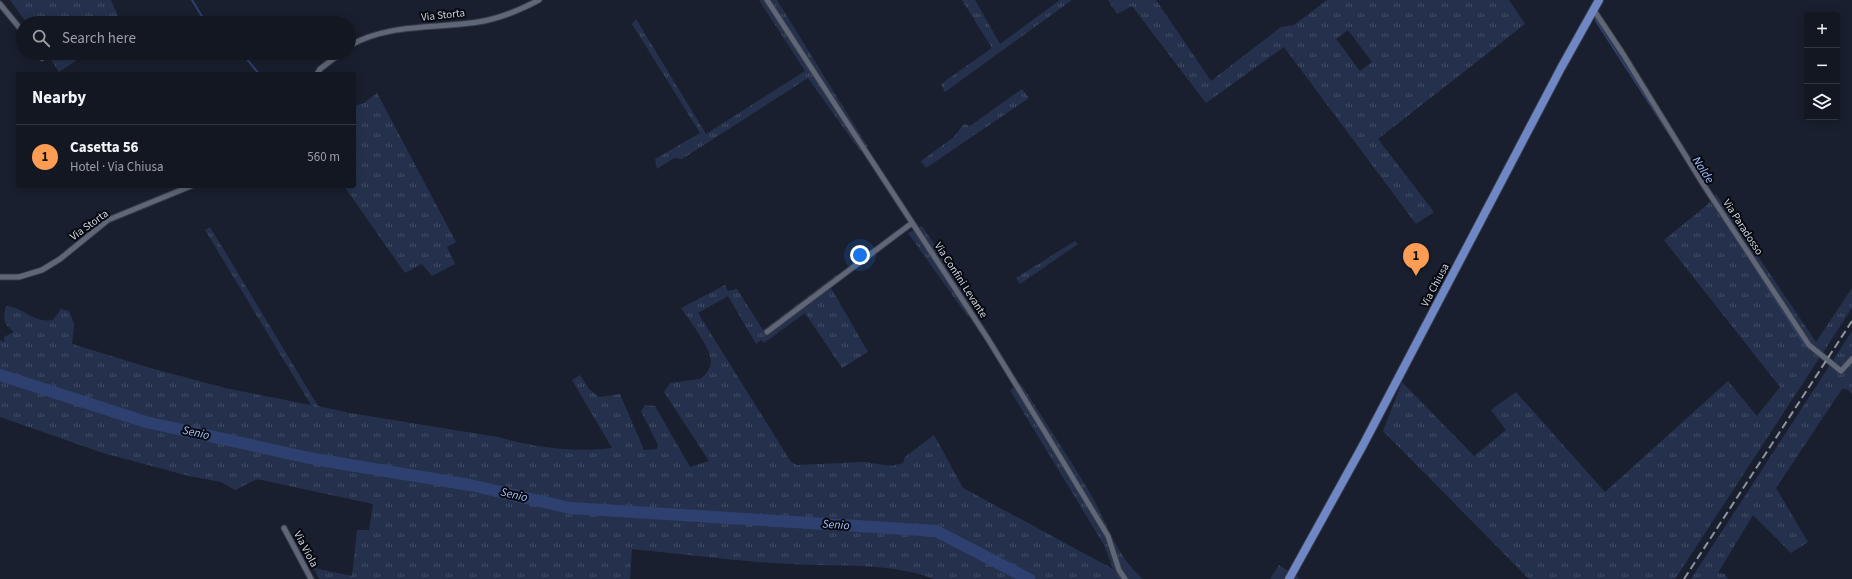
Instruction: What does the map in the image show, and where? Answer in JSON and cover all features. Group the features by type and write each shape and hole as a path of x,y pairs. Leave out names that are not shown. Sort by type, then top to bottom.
{"main road":[{"name":"Via Chiusa","path":"1288,579 1362,447 1599,0"}],"street":[{"name":"Via Storta","path":"356,43 372,36 397,30 479,22 519,10 539,0"},
{"name":"Via Confini Levante","path":"767,0 988,339 1108,536 1119,570 1125,579"},
{"path":"0,3 16,23"},
{"name":"Via Paradosso","path":"1594,9 1703,184 1809,346 1841,371 1852,359"},
{"path":"318,72 331,60"},
{"name":"Via Storta","path":"0,277 19,277 42,270 60,259 108,220 186,188"},
{"path":"767,332 912,223"},
{"name":"Via Viola","path":"284,528 311,579"}],"green space":[{"path":"10,0 111,0 118,16 22,16"},
{"path":"759,0 777,0 868,147 860,151 808,78 682,159 674,158 657,169 655,159 700,133 632,24 636,19 706,134 805,71"},
{"path":"962,0 975,0 1000,44 1060,0 1072,0 945,92 941,84 992,48"},
{"path":"1108,0 1156,0 1211,81 1281,27 1294,25 1327,0 1509,0 1525,24 1378,139 1434,212 1416,224 1284,47 1206,103 1132,6 1117,14","holes":["1348,30 1372,62 1360,71 1336,39"]},
{"path":"51,60 77,60 59,72"},
{"path":"1022,89 1029,98 926,168 921,161 954,137 964,124 970,126"},
{"path":"377,93 456,242 447,247 455,264 432,276 422,264 405,273 345,188 356,188 356,105 364,103"},
{"path":"1716,194 1816,342 1852,288 1852,308 1675,579 1529,579 1383,431 1402,382 1474,456 1506,430 1491,410 1516,392 1605,492 1728,381 1757,416 1780,387 1664,240 1707,205"},
{"path":"922,226 975,305 968,317 908,233"},
{"path":"210,227 318,406 350,413 498,437 540,446 584,450 612,448 572,380 580,375 589,389 599,397 620,394 644,450 657,449 658,445 641,411 645,405 655,406 690,467 709,461 664,392 670,383 700,379 708,371 711,361 704,342 681,308 725,285 728,291 737,289 763,330 836,275 840,281 831,288 868,352 842,368 805,313 764,343 761,340 756,344 728,296 698,313 791,462 797,465 864,462 892,466 903,463 905,457 934,435 963,488 1113,569 1104,545 1010,390 1021,384 1094,500 1120,552 1134,571 1143,579 934,579 899,570 864,566 752,562 632,549 630,579 319,579 314,568 352,576 357,530 369,530 373,504 257,479 235,490 221,482 189,476 103,453 0,417 0,340 4,342 4,337 14,332 5,321 4,315 6,306 19,309 34,317 45,320 53,320 61,309 69,311 74,324 72,344 154,369 225,388 311,405 205,230"},
{"path":"1075,241 1078,244 1020,284 1016,278"},
{"path":"1852,331 1852,394 1847,389 1842,389 1776,488 1808,542 1791,553 1753,515 1718,573 1725,574 1728,579 1691,579"},
{"path":"1279,565 1299,578 1299,579 1270,579"}],"waterway":[{"path":"192,0 202,16"},
{"name":"Nalde","path":"1595,16 1596,21 1677,146"},
{"path":"248,60 257,72"},
{"name":"Nalde","path":"1757,271 1806,347"},
{"name":"Senio","path":"0,375 146,422 314,459 470,485 570,508 936,531 1029,579"}],"railway":[{"path":"1684,579 1852,321"}],"place":[{"name":"Casetta 56","path":"1416,276"}]}
